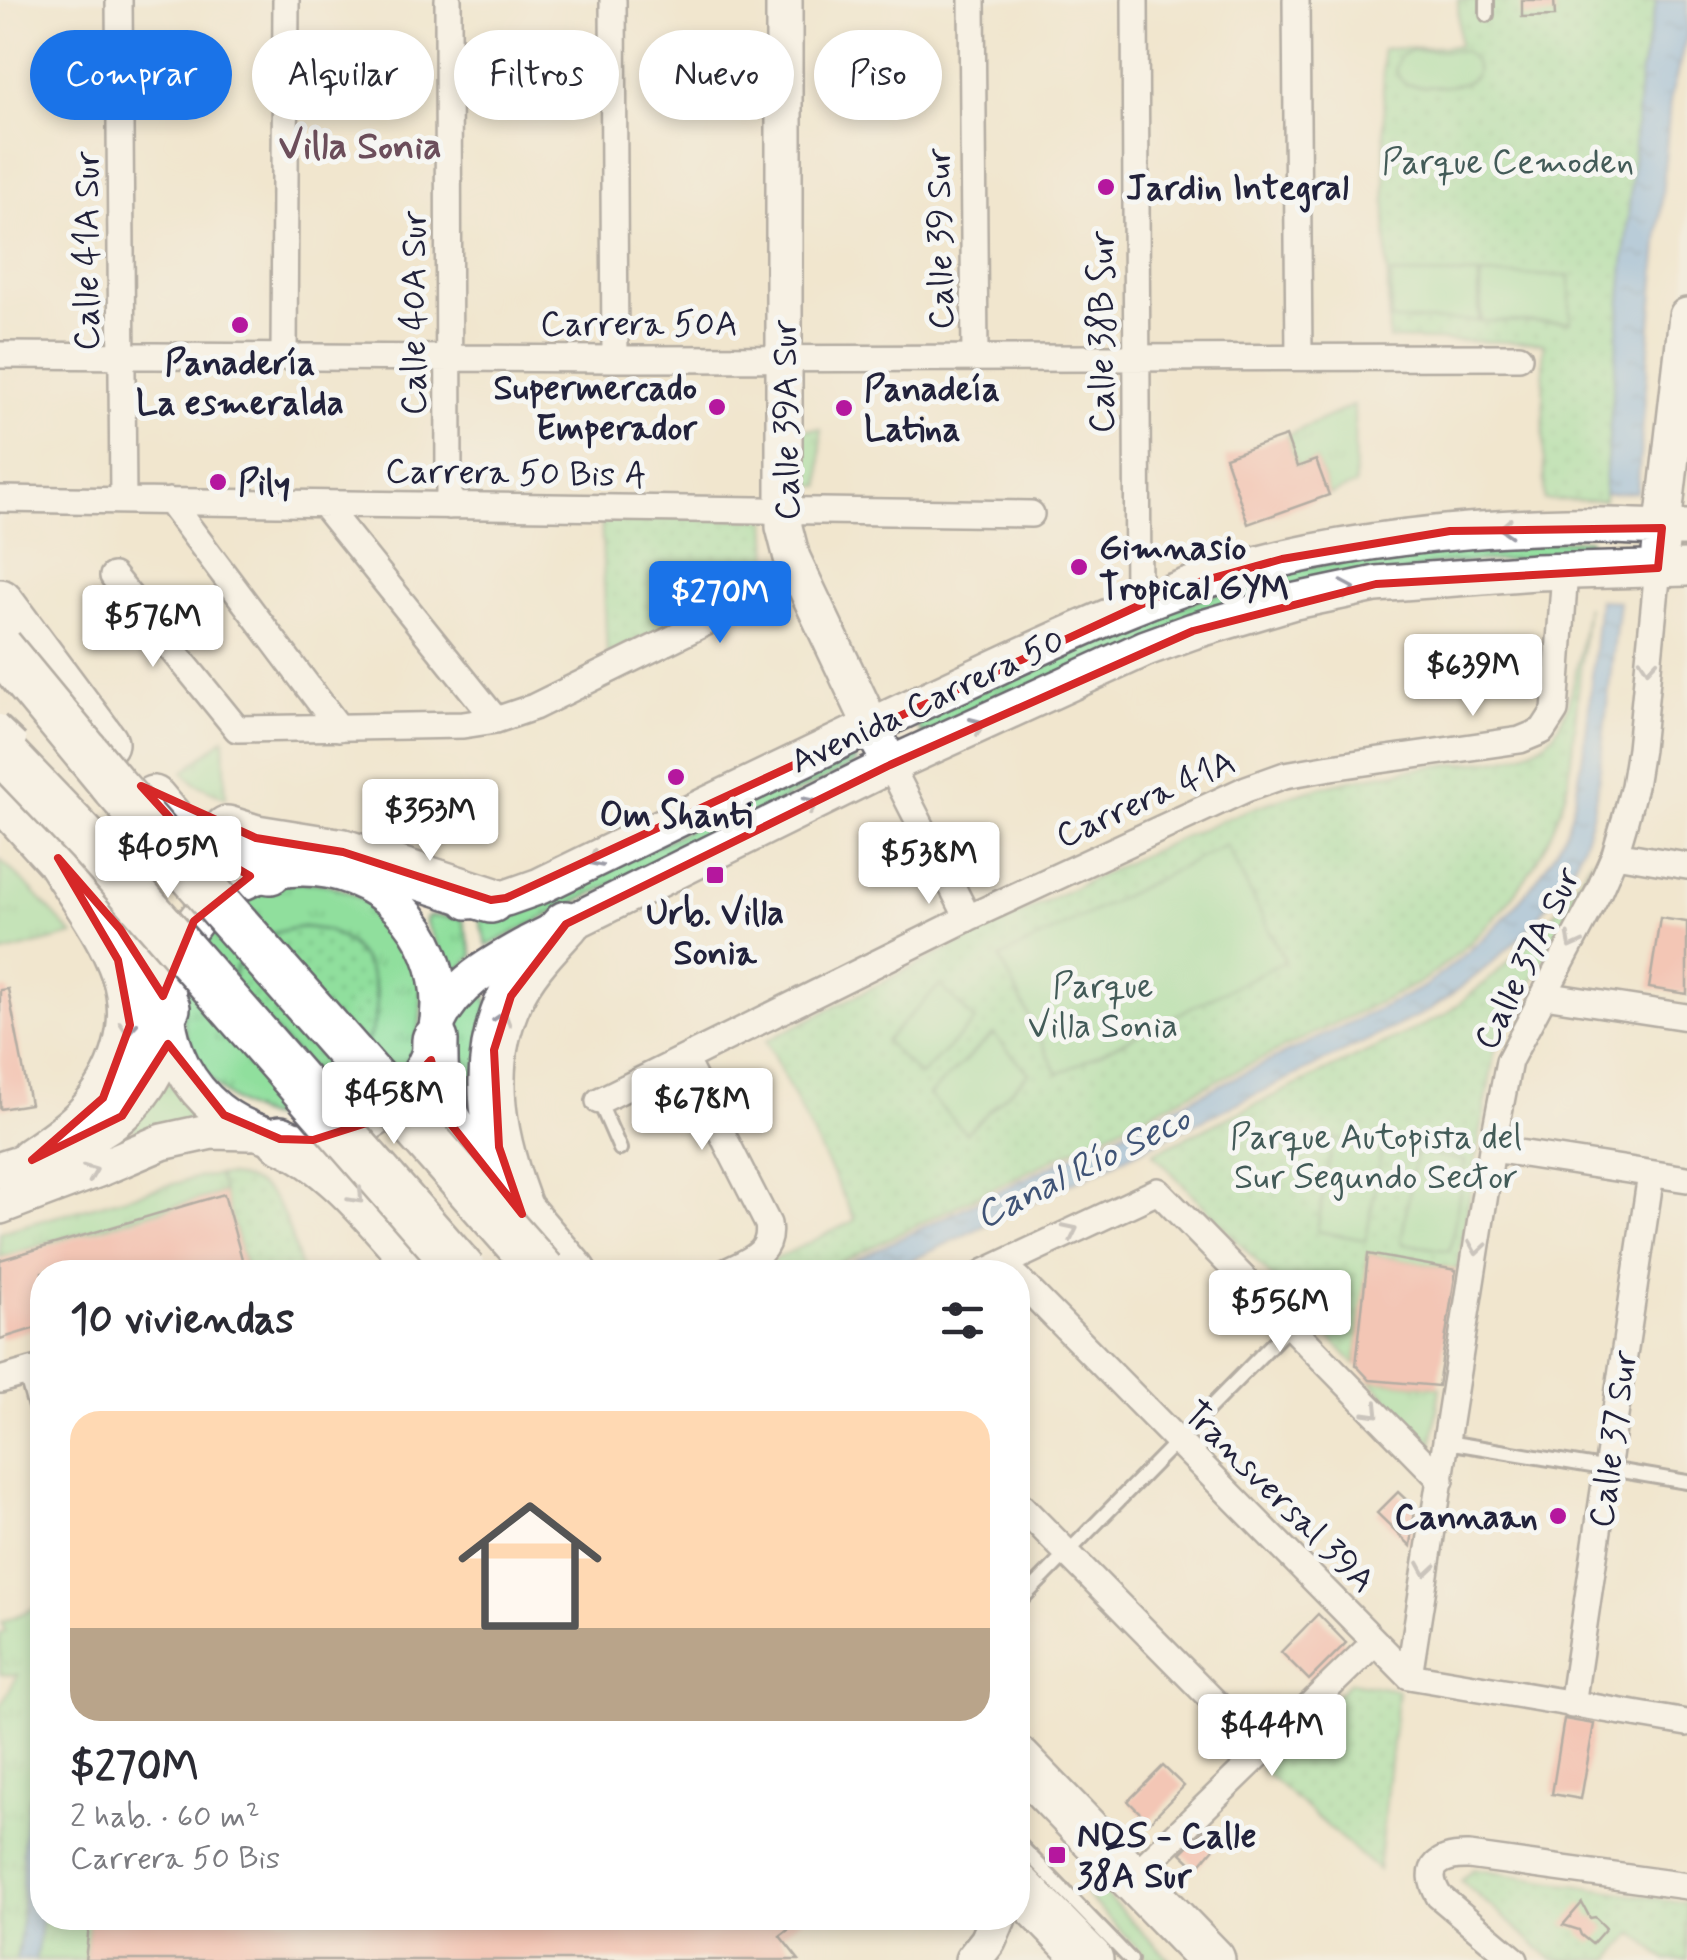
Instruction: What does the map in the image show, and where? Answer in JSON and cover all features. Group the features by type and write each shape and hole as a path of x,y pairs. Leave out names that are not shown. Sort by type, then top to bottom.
{"highway":[{"path":"0,602 59,684 171,821 207,853 235,865 270,871"},
{"path":"0,648 523,1260"},
{"path":"16,752 88,842 454,1260"},
{"path":"141,786 216,826 256,838 343,852 491,900"},
{"path":"0,795 120,929 139,955 168,1018"},
{"path":"16,1165 67,1135 102,1100 126,1052 130,1025 129,997 118,960 90,908 53,853"},
{"path":"522,1214 499,1148 490,1077 494,1050 511,996 535,958 566,924"},
{"path":"437,1031 436,1085 446,1118 562,1260"},
{"path":"267,1135 303,1150 336,1175 405,1260"},
{"path":"1030,1772 1212,1960"},
{"path":"1030,1898 1090,1960"}],"main road":[{"name":"Calle 39A Sur","path":"784,0 783,510 788,544 800,576 890,765"},
{"path":"1661,568 1687,316"},
{"name":"Avenida Carrera 50","path":"364,882 448,900 491,900 517,895 1138,603 1246,568 1359,544 1450,531 1665,528"},
{"name":"Avenida Carrera 50","path":"437,1031 444,1010 464,985 486,968 566,924 890,765 1146,648 1254,613 1376,584 1661,568"},
{"path":"0,1206 182,1136 212,1131 313,1140 346,1134 376,1120 402,1098 422,1072 437,1031 439,993 434,966 423,940 397,907 364,882 334,872 302,868 270,871 241,882 194,921 178,948 169,977 162,1055 132,1106 98,1133 16,1165"},
{"path":"168,1018 180,1062 199,1092 224,1115 267,1135"},
{"path":"973,1960 993,1930"}],"street":[{"name":"Calle 41A Sur","path":"119,0 122,500"},
{"path":"284,357 286,0"},
{"name":"Calle 40A Sur","path":"448,0 449,506"},
{"path":"613,0 615,359"},
{"name":"Calle 39 Sur","path":"972,0 975,358"},
{"name":"Calle 38B Sur","path":"1135,0 1138,603"},
{"path":"1296,0 1300,358"},
{"name":"Carrera 50A","path":"0,355 615,359 1518,357"},
{"name":"Carrera 50 Bis A","path":"0,499 1031,514"},
{"path":"168,502 339,728"},
{"path":"323,504 496,720"},
{"name":"Calle 37A Sur","path":"1409,1676 1509,1061 1615,854 1634,786 1661,568"},
{"name":"Carrera 41A","path":"599,1101 968,918 1246,789 1285,775 1520,740 1542,732 1555,711 1581,570"},
{"path":"113,576 236,729 463,725 496,720 534,707 800,576"},
{"name":"Calle 39A Sur","path":"890,765 968,918"},
{"path":"1615,854 1687,866"},
{"path":"1544,994 1687,1017"},
{"path":"684,1059 768,1224 768,1244 752,1260"},
{"path":"1492,1149 1687,1179"},
{"name":"Calle 37 Sur","path":"1572,1705 1651,1174"},
{"path":"1027,1260 1158,1191 1441,1480"},
{"name":"Transversal 39A","path":"1030,1297 1409,1676"},
{"path":"0,1380 30,1372"},
{"path":"1030,1515 1262,1750"},
{"path":"1132,1878 1375,1642"},
{"path":"1409,1676 1687,1722"},
{"path":"1515,1960 1439,1896 1431,1878 1436,1866 1453,1855 1469,1856 1687,1886"}],"lane":[{"path":"1487,0 1487,16"},
{"path":"0,721 16,752"},
{"path":"0,810 53,853"},
{"path":"191,900 218,930"},
{"path":"181,920 194,935"},
{"path":"599,1101 620,1149"},
{"path":"378,1109 391,1124"},
{"path":"348,1111 374,1140"},
{"path":"1030,1592 1290,1326"},
{"path":"1447,1442 1687,1482"},
{"path":"1030,1855 1131,1960"}],"highlighted area":[{"path":"1662,528 1658,568 1376,584 1193,631 890,765 566,924 511,996 494,1050 499,1147 522,1214 446,1118 431,1060 376,1120 313,1140 280,1139 224,1115 168,1044 122,1116 32,1160 103,1098 130,1025 118,960 58,858 120,929 163,996 194,921 250,876 192,842 141,786 256,838 343,852 491,900 506,898 1177,588 1282,559 1450,531"}],"green space":[{"name":"Parque Cemoden","path":"1458,0 1657,0 1641,71 1604,501 1544,500 1543,343 1389,339 1382,49 1459,46"},
{"path":"1411,50 1464,51 1475,62 1476,72 1456,85 1406,84 1395,69 1400,56"},
{"path":"1391,274 1479,275 1479,321 1391,320"},
{"path":"1481,275 1570,276 1570,322 1481,321"},
{"path":"1354,405 1355,485 1329,495 1316,460 1297,467 1286,436"},
{"path":"797,429 821,429 821,486 797,486"},
{"path":"601,516 767,519 770,574 607,655"},
{"path":"1589,539 1588,556 1433,564 922,735 915,721 1108,630 1286,571 1379,554"},
{"name":"Parque Villa Sonia","path":"1587,606 1569,778 1548,840 1494,919 1419,983 845,1260 773,1260 855,1220 766,1041 1092,879 1248,810 1347,781 1521,754 1546,741 1556,730 1574,679"},
{"path":"224,738 226,798 196,784 183,772"},
{"path":"851,750 857,763 487,946 479,918 523,911"},
{"path":"1226,845 1285,961 1058,1074 1000,958"},
{"name":"Parque Autopista del Sur Segundo Sector","path":"1594,857 1563,925 1495,1050 1457,1270 1368,1254 1356,1365 1153,1153 1445,1015 1543,930"},
{"path":"0,860 25,883 73,935 0,954"},
{"path":"280,883 332,886 373,907 397,931 413,959 420,989 420,1020 412,1051 397,1078 373,1100 335,1119 276,1119 242,1106 212,1081 186,1034 182,994 185,975 201,937 227,907 244,896","holes":["304,927 344,941 374,984 374,1020 358,1052"]},
{"path":"430,916 462,918 473,956 449,981 426,923"},
{"path":"304,927 328,931 357,952 374,984 376,1001 375,1019 359,1052 317,1076 229,983 242,958 257,942 277,932"},
{"path":"940,985 975,1021 920,1076 885,1041"},
{"path":"483,988 492,1019 479,1099 449,1102 448,1052 453,1027"},
{"path":"993,1034 1029,1073 966,1133 929,1095"},
{"path":"169,1076 181,1097 205,1117 140,1138 131,1123"},
{"path":"1333,1139 1382,1148 1366,1240 1317,1231"},
{"path":"1416,1152 1465,1161 1450,1251 1401,1243"},
{"path":"218,1175 224,1192 0,1257 0,1232"},
{"path":"218,1175 257,1184 269,1193 285,1220 298,1260 244,1260"},
{"path":"1370,1380 1440,1387 1432,1446 1431,1446"},
{"path":"30,1610 30,1797 16,1960 0,1960 0,1707 18,1675 0,1674 0,1634 5,1632 2,1622"},
{"path":"1350,1682 1398,1690 1378,1870 1261,1769"},
{"path":"1473,1869 1687,1903 1687,1960 1666,1960 1634,1933 1610,1960 1553,1960 1461,1881"},
{"path":"1096,1885 1170,1960 1149,1960 1086,1895"},
{"path":"39,1930 89,1930 85,1960 35,1960"}],"water":[{"path":"1657,0 1687,0 1687,34 1670,101 1637,492 1604,494 1641,71"},
{"name":"Canal Río Seco","path":"1599,600 1619,601 1595,802 1583,844 1556,895 1538,917 1474,977 1428,1011 913,1260 855,1260 1422,988 1502,921 1550,859 1568,826 1585,744"},
{"path":"30,1802 30,1930 40,1930 35,1960 16,1960 25,1824"}],"building":[{"path":"1522,0 1554,0 1555,16 1522,17"},
{"path":"1286,436 1297,467 1316,460 1329,495 1248,524 1225,457"},
{"path":"1660,918 1687,922 1687,994 1649,988"},
{"path":"8,989 30,1104 0,1109 0,990"},
{"path":"224,1194 242,1260 30,1260 30,1330 0,1339 0,1260"},
{"path":"1368,1254 1456,1270 1438,1386 1370,1380 1356,1365"},
{"path":"1398,1492 1415,1508 1411,1546 1377,1513"},
{"path":"1318,1614 1346,1643 1309,1680 1281,1652"},
{"path":"1564,1719 1594,1724 1581,1799 1552,1794"},
{"path":"1163,1766 1184,1786 1149,1822 1128,1801"},
{"path":"1210,1824 1224,1836 1197,1868 1181,1853"},
{"path":"1582,1903 1590,1918 1595,1917 1606,1928 1592,1944 1579,1930 1563,1925"},
{"path":"89,1930 788,1930 780,1936 799,1960 85,1960"}],"place":[{"name":"Jardin Integral","path":"1106,187"},
{"name":"Panadería La esmeralda","path":"240,325"},
{"name":"Supermercado Emperador","path":"717,407"},
{"name":"Panadeía Latina","path":"844,408"},
{"name":"Pily","path":"218,482"},
{"name":"Gimnasio Tropical GYM","path":"1079,567"},
{"name":"Om Shanti","path":"676,777"},
{"name":"Urb. Villa Sonia","path":"715,875"},
{"name":"Cannaan","path":"1558,1516"},
{"name":"NQS - Calle 38A Sur","path":"1057,1855"}],"district":[{"name":"Villa Sonia","path":"360,145"}]}
